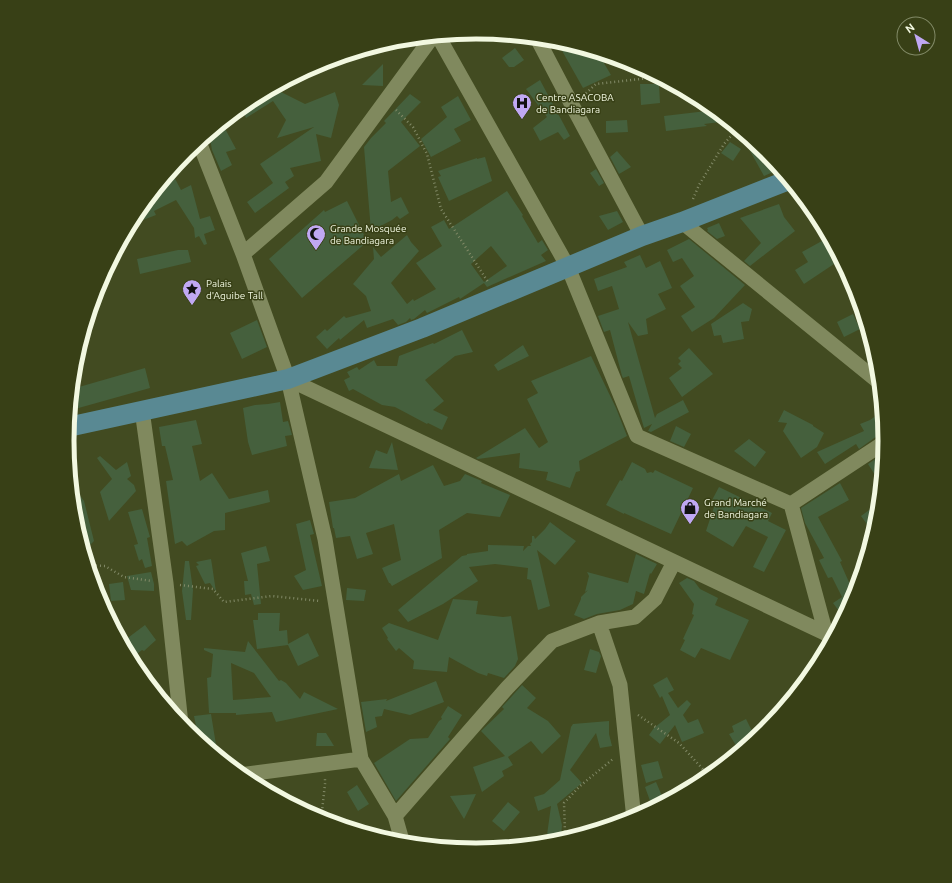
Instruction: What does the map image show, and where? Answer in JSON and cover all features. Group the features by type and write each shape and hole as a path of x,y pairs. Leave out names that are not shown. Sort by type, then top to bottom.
{"main road":[{"path":"74,425 288,379 422,328 642,236 682,222 784,182"}],"street":[{"path":"441,41 568,267 637,436 791,504 830,634"},
{"path":"243,254 326,182 429,42"},
{"path":"540,44 642,236"},
{"path":"201,148 243,254 288,379 325,540 361,759 395,816 401,837"},
{"path":"682,222 873,376"},
{"path":"288,379 829,635"},
{"path":"142,410 166,583 180,714"},
{"path":"791,504 878,447"},
{"path":"395,816 507,688 552,641 599,623 635,617 655,599 674,562"},
{"path":"599,623 620,685 633,812"},
{"path":"249,774 361,759"}],"path":[{"path":"572,105 596,84 648,78"},
{"path":"386,100 412,127 427,154 441,209 498,297"},
{"path":"682,222 699,185 724,144 734,133"},
{"path":"93,565 104,566 124,577 213,589 224,602 272,596 335,603"},
{"path":"622,705 679,743 706,772"},
{"path":"564,834 564,803 580,786 627,747"},
{"path":"322,813 325,784 324,764"}],"building":[{"path":"515,48 524,60 514,67 509,67 502,58"},
{"path":"561,48 602,59 611,75 583,88"},
{"path":"383,64 383,86 362,85"},
{"path":"540,80 570,136 564,140 558,132 540,141 533,128 547,117 526,89"},
{"path":"640,84 659,84 660,103 641,105"},
{"path":"279,91 305,104 335,92 339,105 331,138 316,134 321,161 290,168 294,176 285,182 289,188 255,213 247,202 273,183 260,164 314,127 277,138 286,120 273,101 246,118 244,113"},
{"path":"410,94 421,102 401,122 420,146 388,171 391,202 401,197 409,213 400,219 397,216 371,231 364,147 386,123 384,121"},
{"path":"458,96 471,120 454,129 461,141 431,157 421,139 447,117 441,107"},
{"path":"706,111 721,122 704,124 707,126 666,131 664,116"},
{"path":"627,120 628,132 606,133 606,121"},
{"path":"224,128 236,149 226,152 232,165 221,171 212,150 210,140"},
{"path":"730,142 741,149 733,161 721,153"},
{"path":"746,143 775,171 764,176"},
{"path":"617,151 631,167 619,174 610,157"},
{"path":"485,157 492,181 449,201 438,177 441,176 438,171 477,158"},
{"path":"596,169 604,183 599,186 590,173"},
{"path":"173,176 181,190 191,185 200,219 210,216 215,230 204,234 207,244 204,245 199,236 195,238 194,228 176,200 154,211 156,215 139,222"},
{"path":"507,191 523,215 522,216 538,243 542,240 548,250 541,255 546,261 487,287 484,283 460,299 459,297 427,313 425,310 414,319 411,320 410,318 406,322 398,325 393,319 367,328 364,320 340,340 339,338 327,349 316,337 325,329 327,331 344,316 346,318 371,311 366,296 353,284 374,259 373,247 381,257 407,235 419,251 391,283 407,304 413,299 414,301 436,289 416,263 442,246 431,227 444,220 449,229","holes":["491,246 507,266 484,282 471,264"]},
{"path":"347,201 363,235 368,241 302,298 269,259 324,210 325,212"},
{"path":"779,204 784,217 795,231 750,266 744,261 761,243 740,218"},
{"path":"617,211 623,222 608,230 599,216"},
{"path":"719,223 725,236 717,239 707,231 707,228"},
{"path":"689,239 745,285 714,318 692,332 681,316 695,307 680,286 694,276 682,258 673,262 667,250"},
{"path":"825,239 833,255 830,257 834,264 804,284 795,270 808,262 802,252"},
{"path":"178,250 188,250 191,262 140,274 137,259"},
{"path":"640,255 646,268 660,261 672,288 658,294 666,309 646,319 648,334 638,336 628,322 655,418 657,414 683,400 689,412 651,432 648,431 652,424 644,428 629,376 623,378 622,376 610,330 604,332 598,316 619,309 612,286 598,291 594,279 627,267 624,262"},
{"path":"743,303 752,309 749,321 741,322 744,339 723,343 721,335 714,336 711,324"},
{"path":"853,314 860,329 844,337 837,322"},
{"path":"257,320 267,347 242,359 230,333"},
{"path":"462,330 473,352 455,356 425,380 444,401 433,410 448,417 442,430 428,423 427,424 395,407 382,405 353,389 349,391 344,380 350,377 347,372 357,367 359,370 374,360 377,366 397,366 399,356 433,343 434,344"},
{"path":"523,345 529,356 498,371 494,365"},
{"path":"689,348 713,374 682,397 669,378 682,368 678,364 681,361 678,358"},
{"path":"591,356 616,408 627,436 579,461 580,471 576,472 570,488 546,480 548,472 519,468 520,453 478,459 476,458 525,428 539,448 548,442 527,399 538,393 531,381"},
{"path":"145,368 150,388 75,409 77,387"},
{"path":"280,402 283,422 288,421 292,435 285,436 287,446 252,455 248,442 243,408"},
{"path":"784,410 813,425 824,433 817,447 801,458 783,431 787,423 778,422"},
{"path":"878,415 878,435 859,449 856,444 825,464 817,452 864,431 860,424"},
{"path":"196,420 202,444 192,446 200,481 212,473 229,499 268,490 270,502 225,513 225,530 214,531 187,546 182,541 175,544 166,481 173,480 165,446 162,446 159,427"},
{"path":"676,426 691,434 684,447 670,441"},
{"path":"749,439 766,452 755,467 734,451"},
{"path":"392,442 398,470 369,468 376,450 387,454"},
{"path":"100,456 116,470 127,462 131,476 127,479 134,485 136,491 109,521 100,492 112,479 97,458"},
{"path":"878,457 877,473 875,475 868,464"},
{"path":"632,462 645,469 647,473 653,473 655,470 693,488 671,534 606,505 620,480 622,481"},
{"path":"433,465 444,486 460,481 465,474 482,481 481,483 510,495 500,517 467,513 439,530 442,558 392,586 382,568 401,560 394,524 366,533 373,554 357,559 350,536 336,538 329,502 355,498 399,474 401,481"},
{"path":"840,483 849,500 818,517 842,561 840,562 851,587 840,613 833,603 842,597 832,577 828,578 819,560 824,558 805,523 801,508"},
{"path":"719,487 772,513 768,521 786,530 764,572 753,567 768,537 746,526 733,547 706,531 715,504 711,502"},
{"path":"77,491 84,501 94,541 87,546"},
{"path":"873,507 869,527 861,516"},
{"path":"142,509 150,537 147,538 152,566 145,568 142,559 139,561 134,545 138,544 128,512"},
{"path":"310,520 314,534 310,535 322,586 303,590 294,576 306,570 296,524"},
{"path":"550,522 576,541 555,565 537,550 550,606 538,610 531,580 527,579 528,568 495,564 469,567 478,581 443,604 408,622 398,610 462,556 488,551 488,545 524,546 523,551 528,546 531,546 532,536 534,536 535,539"},
{"path":"266,546 270,561 257,564 261,604 254,605 251,594 245,595 244,581 248,581 241,553"},
{"path":"636,554 657,564 651,574 650,573 644,594 636,591 633,604 620,610 597,614 584,619 574,615 581,597 588,590 585,592 589,576 587,572 628,583"},
{"path":"211,559 216,592 210,583 205,584 196,566 199,565 196,562"},
{"path":"185,561 189,561 193,590 191,620 186,620 182,591"},
{"path":"151,572 154,591 131,590 127,576"},
{"path":"687,578 694,581 700,589 718,598 715,605 749,620 730,660 701,648 695,658 680,650 685,640 683,639 694,615 692,614 694,604 679,583"},
{"path":"123,582 125,600 111,601 109,584"},
{"path":"347,588 366,590 364,601 346,600"},
{"path":"453,599 478,601 476,614 503,617 511,616 518,659 515,666 504,678 488,673 487,676 478,673 449,657 447,672 413,669 414,661 399,648 396,651 387,639 388,638 382,628 389,623 438,640"},
{"path":"258,613 280,613 279,631 287,630 288,644 308,633 319,656 298,666 288,645 257,649 253,620 258,620"},
{"path":"145,625 156,640 144,651 142,650 135,655 125,640"},
{"path":"248,641 279,681 281,680 286,683 300,699 304,692 338,709 276,722 272,712 236,715 236,713 209,713 207,678 211,677 213,654 204,650 204,648 245,652","holes":["231,663 254,673 271,697 233,700"]},
{"path":"590,649 599,652 601,656 596,673 584,670"},
{"path":"667,677 674,690 668,693 678,708 687,700 691,704 683,715 688,723 698,719 704,733 682,742 675,725 660,744 649,735 654,728 670,715 662,696 660,698 653,685"},
{"path":"436,681 444,702 410,715 384,709 382,716 375,717 377,727 366,732 361,702 387,699 386,701"},
{"path":"522,685 536,698 527,708 548,721 561,736 542,754 531,741 508,757 513,765 502,771 504,776 482,792 473,767 505,756 481,731 504,709 502,707"},
{"path":"448,706 462,715 448,737 450,739 396,801 374,763 410,739 428,738 439,721 442,719 441,717"},
{"path":"211,714 217,749 197,731 194,716"},
{"path":"746,719 753,733 737,747 729,734 734,732 732,726"},
{"path":"609,721 609,734 612,746 600,748 596,733 570,770 582,783 557,804 562,825 561,835 547,835 551,806 538,811 534,797 544,794 560,780 571,727 573,724"},
{"path":"317,733 326,733 334,746 316,746"},
{"path":"658,761 663,778 646,783 641,765"},
{"path":"656,782 663,797 651,803 645,787"},
{"path":"357,785 369,804 358,811 347,792"},
{"path":"476,794 470,807 464,819 450,796"},
{"path":"508,802 520,812 504,831 492,821"}],"place":[{"name":"Centre ASACOBA de Bandiagara","path":"522,120"},
{"name":"Grande Mosquée de Bandiagara","path":"316,251"},
{"name":"Palais d'Aguibe Tall","path":"192,306"},
{"name":"Grand Marché de Bandiagara","path":"690,525"}]}
